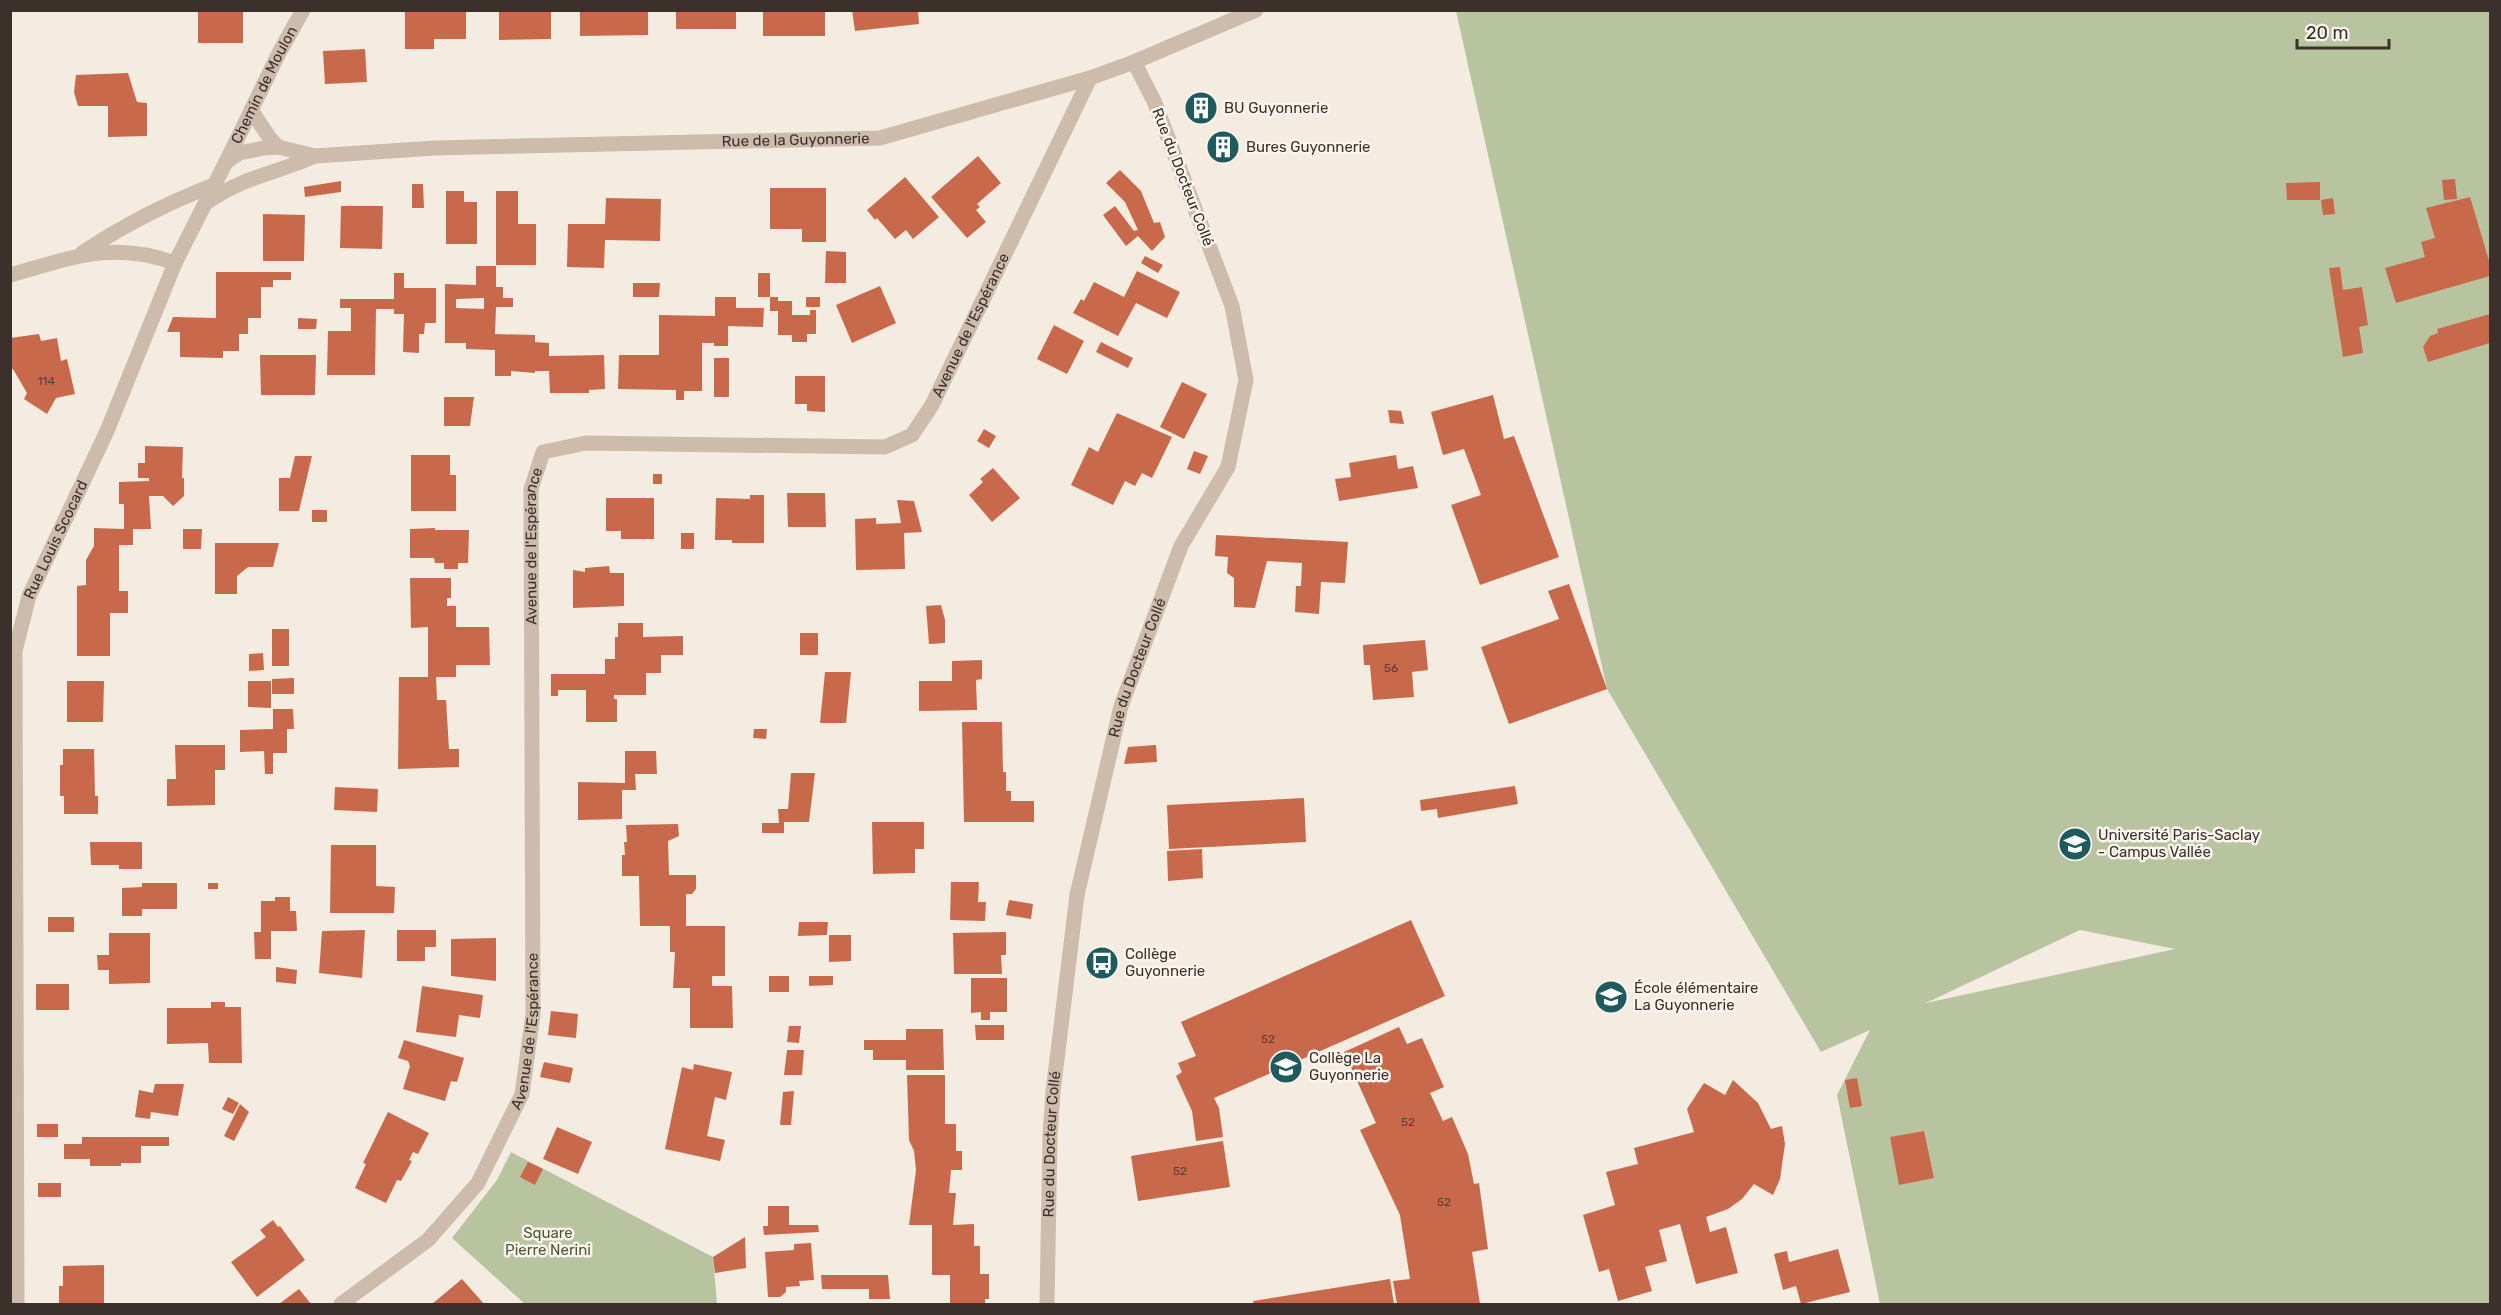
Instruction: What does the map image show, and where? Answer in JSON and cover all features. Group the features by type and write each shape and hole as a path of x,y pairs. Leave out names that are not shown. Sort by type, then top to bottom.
{"street":[{"name":"Chemin de Moulon","path":"226,162 303,10"},
{"name":"Rue de la Guyonnerie","path":"226,162 250,150 278,147 315,156 435,148 880,138 1090,78 1134,62 1256,10"},
{"name":"Rue du Docteur Collé","path":"1047,1305 1053,1092 1077,895 1121,706 1181,546 1228,467 1246,381 1232,306 1154,101 1134,62"},
{"name":"Avenue de l'Espérance","path":"341,1305 428,1240 478,1183 522,1094 533,1014 531,489 543,452 586,443 885,447 912,435 932,405 1090,78"},
{"path":"252,110 278,147"},
{"name":"Rue de la Guyonnerie","path":"203,205 226,189 250,178 290,167 315,156"},
{"name":"Rue Louis Scocard","path":"17,1305 15,651 29,596 106,431 175,263 226,162"},
{"path":"79,254 115,231 214,185"},
{"path":"10,275 79,254 116,251 135,252 175,263"}],"green space":[{"path":"1456,11 2490,11 2490,1304 1880,1304 1837,1095 1870,1030 1821,1052 1607,689","holes":["2080,930 2175,949 1926,1003"]},
{"name":"Square Pierre Nerini","path":"511,1152 713,1257 717,1304 525,1304 452,1238 497,1180"}],"building":[{"path":"198,10 243,10 243,43 198,43"},
{"path":"405,10 466,10 466,39 434,39 434,49 405,49"},
{"path":"499,10 551,10 551,39 499,40"},
{"path":"580,10 648,10 648,35 580,36"},
{"path":"676,10 736,10 736,29 676,29"},
{"path":"763,10 825,10 825,36 763,36"},
{"path":"852,10 918,10 919,24 855,31"},
{"path":"365,49 367,82 325,84 323,51"},
{"path":"128,73 137,102 147,103 147,136 108,137 108,106 78,106 74,92 76,75"},
{"name":"BU Guyonnerie","path":"1203,97 1210,114 1198,119 1191,102"},
{"name":"Bures Guyonnerie","path":"1225,136 1232,153 1222,157 1214,140"},
{"path":"978,156 1001,183 977,204 980,207 976,210 986,222 967,238 931,197"},
{"path":"1120,170 1141,191 1154,223 1160,222 1165,237 1152,251 1138,236 1126,246 1103,215 1115,206 1134,231 1138,230 1125,202 1106,183"},
{"path":"905,177 939,217 913,239 906,230 895,239 867,210"},
{"path":"2455,179 2457,199 2444,200 2442,180"},
{"path":"341,181 341,192 305,197 304,187"},
{"path":"2320,182 2320,200 2287,200 2286,183"},
{"path":"412,184 423,184 424,208 412,208"},
{"path":"770,188 826,188 826,242 802,242 802,229 770,229"},
{"path":"446,191 464,191 464,202 477,202 477,244 446,244"},
{"path":"496,191 518,191 518,224 536,224 536,265 496,265"},
{"path":"2470,197 2490,264 2490,276 2396,303 2385,268 2425,257 2421,242 2435,238 2426,208"},
{"path":"606,198 661,199 660,241 605,240 604,268 567,267 568,224 605,224"},
{"path":"2333,198 2335,214 2323,215 2321,200"},
{"path":"341,206 383,206 382,249 340,248"},
{"path":"263,214 305,215 304,261 263,261"},
{"path":"826,251 846,252 846,283 825,283"},
{"path":"1145,256 1163,265 1158,273 1141,263"},
{"path":"476,266 496,266 496,287 503,287 503,298 513,298 513,307 496,307 495,334 535,335 535,342 549,343 549,356 604,355 605,389 589,390 589,393 550,393 549,371 535,371 535,373 511,371 511,376 495,376 495,350 466,349 466,343 445,343 445,284 476,285","holes":["484,298 484,309 456,308 456,299"]},
{"path":"2340,267 2343,290 2362,287 2368,325 2359,327 2363,353 2343,357 2329,268"},
{"path":"1137,271 1180,292 1167,318 1136,303 1118,336 1073,313 1081,299 1084,301 1094,282 1124,297"},
{"path":"216,272 291,272 291,280 273,280 273,287 261,287 261,318 248,318 248,334 239,334 239,351 223,351 223,358 180,357 180,332 167,332 173,317 216,318"},
{"path":"394,273 404,273 404,288 436,288 436,323 425,323 424,334 419,334 419,353 403,352 404,314 394,314 394,309 376,309 375,375 327,375 328,331 351,331 351,308 340,308 340,299 394,299"},
{"path":"758,273 770,273 770,297 758,297"},
{"path":"633,283 660,283 659,297 633,297"},
{"path":"880,286 896,323 852,343 836,305"},
{"path":"715,297 736,297 736,308 764,308 763,327 728,326 728,346 702,343 702,391 684,391 684,400 676,400 676,390 618,389 619,355 659,355 659,315 715,316"},
{"path":"770,297 778,297 778,301 792,301 792,315 810,315 810,310 816,310 816,334 807,334 807,342 792,342 792,335 778,335 778,311 770,311"},
{"path":"806,297 820,297 820,307 806,307"},
{"path":"2490,314 2490,343 2428,362 2423,347 2430,336 2438,333 2437,329"},
{"path":"298,318 317,319 316,329 298,329"},
{"path":"1054,325 1084,341 1067,374 1037,359"},
{"path":"39,334 41,341 57,338 61,361 67,359 75,394 56,398 47,414 24,399 27,393 13,369 10,369 10,338"},
{"path":"1101,342 1133,358 1128,368 1096,352"},
{"path":"260,355 316,355 315,395 261,395"},
{"path":"714,358 729,358 729,397 714,397"},
{"path":"795,376 825,376 825,412 807,411 807,404 795,404"},
{"path":"1182,382 1207,394 1184,439 1160,427"},
{"path":"1493,395 1504,439 1514,436 1559,557 1480,585 1451,505 1481,495 1464,449 1443,455 1431,412"},
{"path":"444,397 474,397 470,426 444,426"},
{"path":"1388,410 1401,411 1404,424 1390,423"},
{"path":"1117,413 1172,437 1152,478 1142,473 1135,486 1125,481 1113,505 1071,485 1089,447 1098,452"},
{"path":"984,429 996,436 989,448 977,441"},
{"path":"145,446 183,447 184,496 173,506 163,496 149,496 151,529 133,529 133,545 119,545 119,591 128,591 128,613 110,613 110,656 77,656 77,586 86,585 86,560 94,546 94,528 124,529 124,504 119,504 119,482 149,481 149,478 138,478 138,463 145,463"},
{"path":"1194,451 1208,456 1200,474 1187,469"},
{"path":"411,455 450,455 450,475 456,475 456,511 411,511"},
{"path":"1396,455 1398,469 1413,466 1418,488 1339,501 1335,479 1351,477 1349,463"},
{"path":"295,456 312,456 299,511 279,511 279,478 290,478"},
{"path":"993,468 1020,498 992,522 969,495 983,482 980,479"},
{"path":"653,474 662,474 662,484 653,484"},
{"path":"787,493 825,493 826,527 788,527"},
{"path":"750,495 764,495 764,543 732,543 732,540 715,540 716,498 750,499"},
{"path":"606,498 654,498 654,539 621,539 621,531 606,531"},
{"path":"897,500 914,501 922,532 904,533 905,569 856,570 855,519 876,518 876,524 901,523"},
{"path":"312,510 327,510 327,522 312,522"},
{"path":"435,528 435,530 469,530 468,563 458,563 458,569 444,569 444,563 435,563 434,558 410,558 410,529"},
{"path":"183,529 202,529 201,549 183,549"},
{"path":"681,533 694,533 694,549 681,549"},
{"path":"1216,535 1348,542 1345,583 1321,582 1319,614 1295,612 1296,586 1301,586 1302,563 1267,561 1255,608 1234,607 1234,578 1227,573 1228,557 1215,556"},
{"path":"215,543 279,543 273,567 248,567 237,576 237,594 215,594"},
{"path":"609,566 610,573 624,573 624,606 573,608 573,570 585,572 585,568"},
{"path":"410,578 451,578 451,598 447,598 447,606 456,606 456,627 489,627 490,665 456,665 456,677 436,677 437,700 446,700 449,749 459,749 459,767 398,769 399,677 428,677 428,627 411,628"},
{"path":"1569,584 1607,689 1509,724 1481,647 1559,619 1548,591"},
{"path":"941,605 945,620 945,643 929,644 926,606"},
{"path":"618,623 643,623 643,637 683,636 683,655 661,655 661,673 646,673 646,695 614,695 614,699 617,699 617,722 586,722 586,690 558,690 558,696 551,696 551,674 605,674 605,659 615,659 615,637 618,637"},
{"path":"272,629 289,629 289,666 272,666"},
{"path":"800,633 818,633 818,655 800,655"},
{"path":"1425,640 1428,670 1412,672 1414,697 1373,700 1370,665 1364,665 1363,645"},
{"path":"263,653 264,670 249,671 249,654"},
{"path":"982,660 982,679 976,680 977,710 919,711 919,681 952,681 952,661"},
{"path":"825,672 851,672 846,723 820,723"},
{"path":"294,678 294,694 272,694 272,679"},
{"path":"67,681 104,681 103,722 67,722"},
{"path":"248,681 271,681 271,708 248,707"},
{"path":"273,709 293,709 294,729 287,729 287,753 273,753 273,774 265,774 264,751 240,752 240,730 273,729"},
{"path":"962,722 1002,722 1003,772 1006,772 1006,791 1011,791 1011,801 1034,801 1034,822 964,822"},
{"path":"754,729 767,729 766,739 753,738"},
{"path":"175,745 225,745 225,770 215,770 215,805 167,806 167,779 176,779"},
{"path":"1156,745 1157,762 1124,764 1128,747"},
{"path":"63,749 94,749 95,796 98,796 98,814 64,814 64,796 60,796 60,765 63,765"},
{"path":"625,751 656,751 657,774 635,774 636,790 622,790 622,819 578,820 578,782 625,783"},
{"path":"791,773 815,773 809,822 784,822 784,833 762,833 762,823 779,823 778,809 788,809"},
{"path":"1515,786 1518,804 1438,818 1437,809 1421,811 1420,800"},
{"path":"335,787 378,789 377,812 334,810"},
{"path":"1304,798 1306,842 1169,849 1167,805"},
{"path":"872,822 924,822 924,849 915,849 915,873 873,874"},
{"path":"678,824 679,836 668,841 669,875 696,875 696,889 692,894 686,894 686,926 725,926 725,976 712,976 712,986 732,986 733,1028 690,1028 690,988 673,988 675,952 670,952 670,926 640,926 639,876 622,876 622,855 625,855 624,842 627,842 626,825"},
{"path":"90,842 142,842 142,869 119,869 119,865 91,865"},
{"path":"331,845 376,845 376,886 395,887 394,913 330,913"},
{"path":"1202,849 1203,878 1168,881 1167,851"},
{"path":"951,882 979,882 978,902 986,902 985,921 950,920"},
{"path":"142,883 177,883 177,909 142,909 142,916 122,916 122,888 142,887"},
{"path":"208,883 218,883 218,889 208,889"},
{"path":"275,897 290,897 290,911 296,911 297,931 271,931 271,959 255,959 254,932 261,932 261,901 275,901"},
{"path":"1009,900 1033,904 1031,919 1006,915"},
{"path":"48,917 74,917 74,932 48,932"},
{"path":"1411,920 1445,996 1214,1098 1219,1108 1223,1137 1196,1141 1192,1111 1176,1076 1182,1072 1178,1063 1196,1056 1181,1022"},
{"path":"799,922 828,922 827,935 798,936"},
{"path":"365,930 362,978 319,973 322,931"},
{"path":"397,930 436,930 436,947 425,947 425,961 397,961"},
{"path":"1006,932 1006,955 1001,955 1002,974 954,974 953,933"},
{"path":"109,933 150,933 150,983 109,984 109,970 98,970 97,955 109,955"},
{"path":"829,935 851,935 851,961 829,962"},
{"path":"496,938 496,981 451,976 451,939"},
{"path":"276,967 297,970 296,984 276,982"},
{"path":"769,976 789,976 789,992 769,992"},
{"path":"809,976 833,976 833,985 809,986"},
{"path":"971,978 1007,978 1007,1012 990,1012 990,1020 981,1020 981,1012 971,1013"},
{"path":"36,984 69,984 69,1010 36,1010"},
{"path":"422,986 483,995 480,1018 459,1015 456,1037 416,1032"},
{"path":"211,1002 225,1002 225,1007 241,1007 242,1063 209,1063 208,1043 167,1044 167,1008 211,1008"},
{"path":"551,1011 578,1014 576,1038 548,1035"},
{"path":"975,1025 1004,1025 1004,1040 976,1040"},
{"path":"789,1026 801,1026 799,1043 787,1042"},
{"path":"1399,1027 1407,1044 1422,1038 1444,1087 1430,1093 1443,1121 1452,1117 1468,1154 1474,1184 1479,1183 1488,1249 1472,1252 1480,1304 1397,1304 1393,1281 1410,1279 1400,1215 1360,1130 1376,1123 1344,1052"},
{"path":"906,1029 943,1029 944,1070 906,1070 906,1060 873,1060 873,1050 864,1050 864,1040 906,1040"},
{"path":"404,1040 464,1058 457,1082 451,1081 445,1101 403,1089 410,1066 408,1061 398,1058"},
{"path":"787,1050 804,1050 802,1075 784,1075"},
{"path":"544,1062 573,1068 570,1083 540,1077"},
{"path":"694,1064 732,1072 726,1100 715,1097 707,1136 725,1140 720,1161 665,1149 682,1067 693,1070"},
{"path":"907,1075 945,1075 945,1124 956,1124 956,1151 962,1151 962,1170 951,1170 949,1193 956,1193 953,1225 974,1224 974,1246 980,1246 980,1274 989,1274 989,1299 985,1299 985,1304 950,1304 950,1275 932,1275 932,1225 909,1225 916,1170 914,1151 909,1140"},
{"path":"1857,1078 1862,1106 1850,1108 1845,1080"},
{"path":"1733,1080 1758,1103 1771,1129 1782,1126 1785,1144 1780,1179 1773,1195 1754,1184 1742,1199 1728,1209 1706,1217 1710,1232 1726,1227 1738,1273 1696,1284 1680,1224 1659,1230 1667,1261 1645,1267 1652,1291 1618,1301 1609,1269 1599,1272 1583,1215 1615,1205 1606,1172 1638,1164 1634,1148 1694,1132 1687,1109 1704,1083 1725,1095"},
{"path":"155,1084 184,1084 178,1116 151,1112 150,1119 135,1117 139,1090 153,1093"},
{"path":"794,1091 791,1125 780,1125 783,1092"},
{"path":"228,1097 239,1103 233,1114 222,1109"},
{"path":"240,1104 249,1112 234,1141 224,1136"},
{"path":"388,1112 429,1133 418,1154 413,1152 409,1160 412,1161 401,1181 397,1180 386,1203 355,1188 366,1164 363,1163"},
{"path":"37,1124 58,1124 58,1137 37,1137"},
{"path":"557,1127 592,1142 578,1174 543,1159"},
{"path":"1924,1131 1934,1178 1899,1185 1890,1137"},
{"path":"82,1137 169,1137 169,1146 141,1146 141,1163 121,1163 121,1166 90,1166 90,1159 64,1159 64,1144 82,1144"},
{"path":"1223,1141 1230,1187 1138,1201 1131,1156"},
{"path":"528,1162 543,1169 535,1185 520,1177"},
{"path":"38,1183 61,1183 61,1197 38,1197"},
{"path":"768,1206 789,1206 789,1225 818,1225 819,1232 764,1235 763,1226 768,1226"},
{"path":"273,1220 305,1260 257,1297 231,1262 266,1237 260,1230"},
{"path":"745,1237 746,1268 715,1273 713,1257"},
{"path":"811,1243 814,1280 799,1281 800,1286 786,1287 786,1292 780,1297 768,1297 765,1252 794,1250 794,1244"},
{"path":"1838,1249 1850,1292 1801,1304 1796,1286 1783,1290 1774,1254 1787,1251 1789,1262"},
{"path":"104,1265 104,1304 59,1304 59,1286 63,1286 63,1266"},
{"path":"821,1275 888,1275 890,1299 869,1299 869,1289 822,1289"},
{"path":"462,1279 484,1304 432,1304"},
{"path":"1390,1279 1394,1304 1254,1304 1253,1301"},
{"path":"299,1289 311,1304 279,1304"}],"place":[{"name":"BU Guyonnerie","path":"1201,108"},
{"name":"Bures Guyonnerie","path":"1223,147"},
{"name":"Université Paris-Saclay - Campus Vallée","path":"2075,844"},
{"name":"Collège Guyonnerie","path":"1102,963"},
{"name":"École élémentaire La Guyonnerie","path":"1611,997"},
{"name":"Collège La Guyonnerie","path":"1286,1067"}]}
